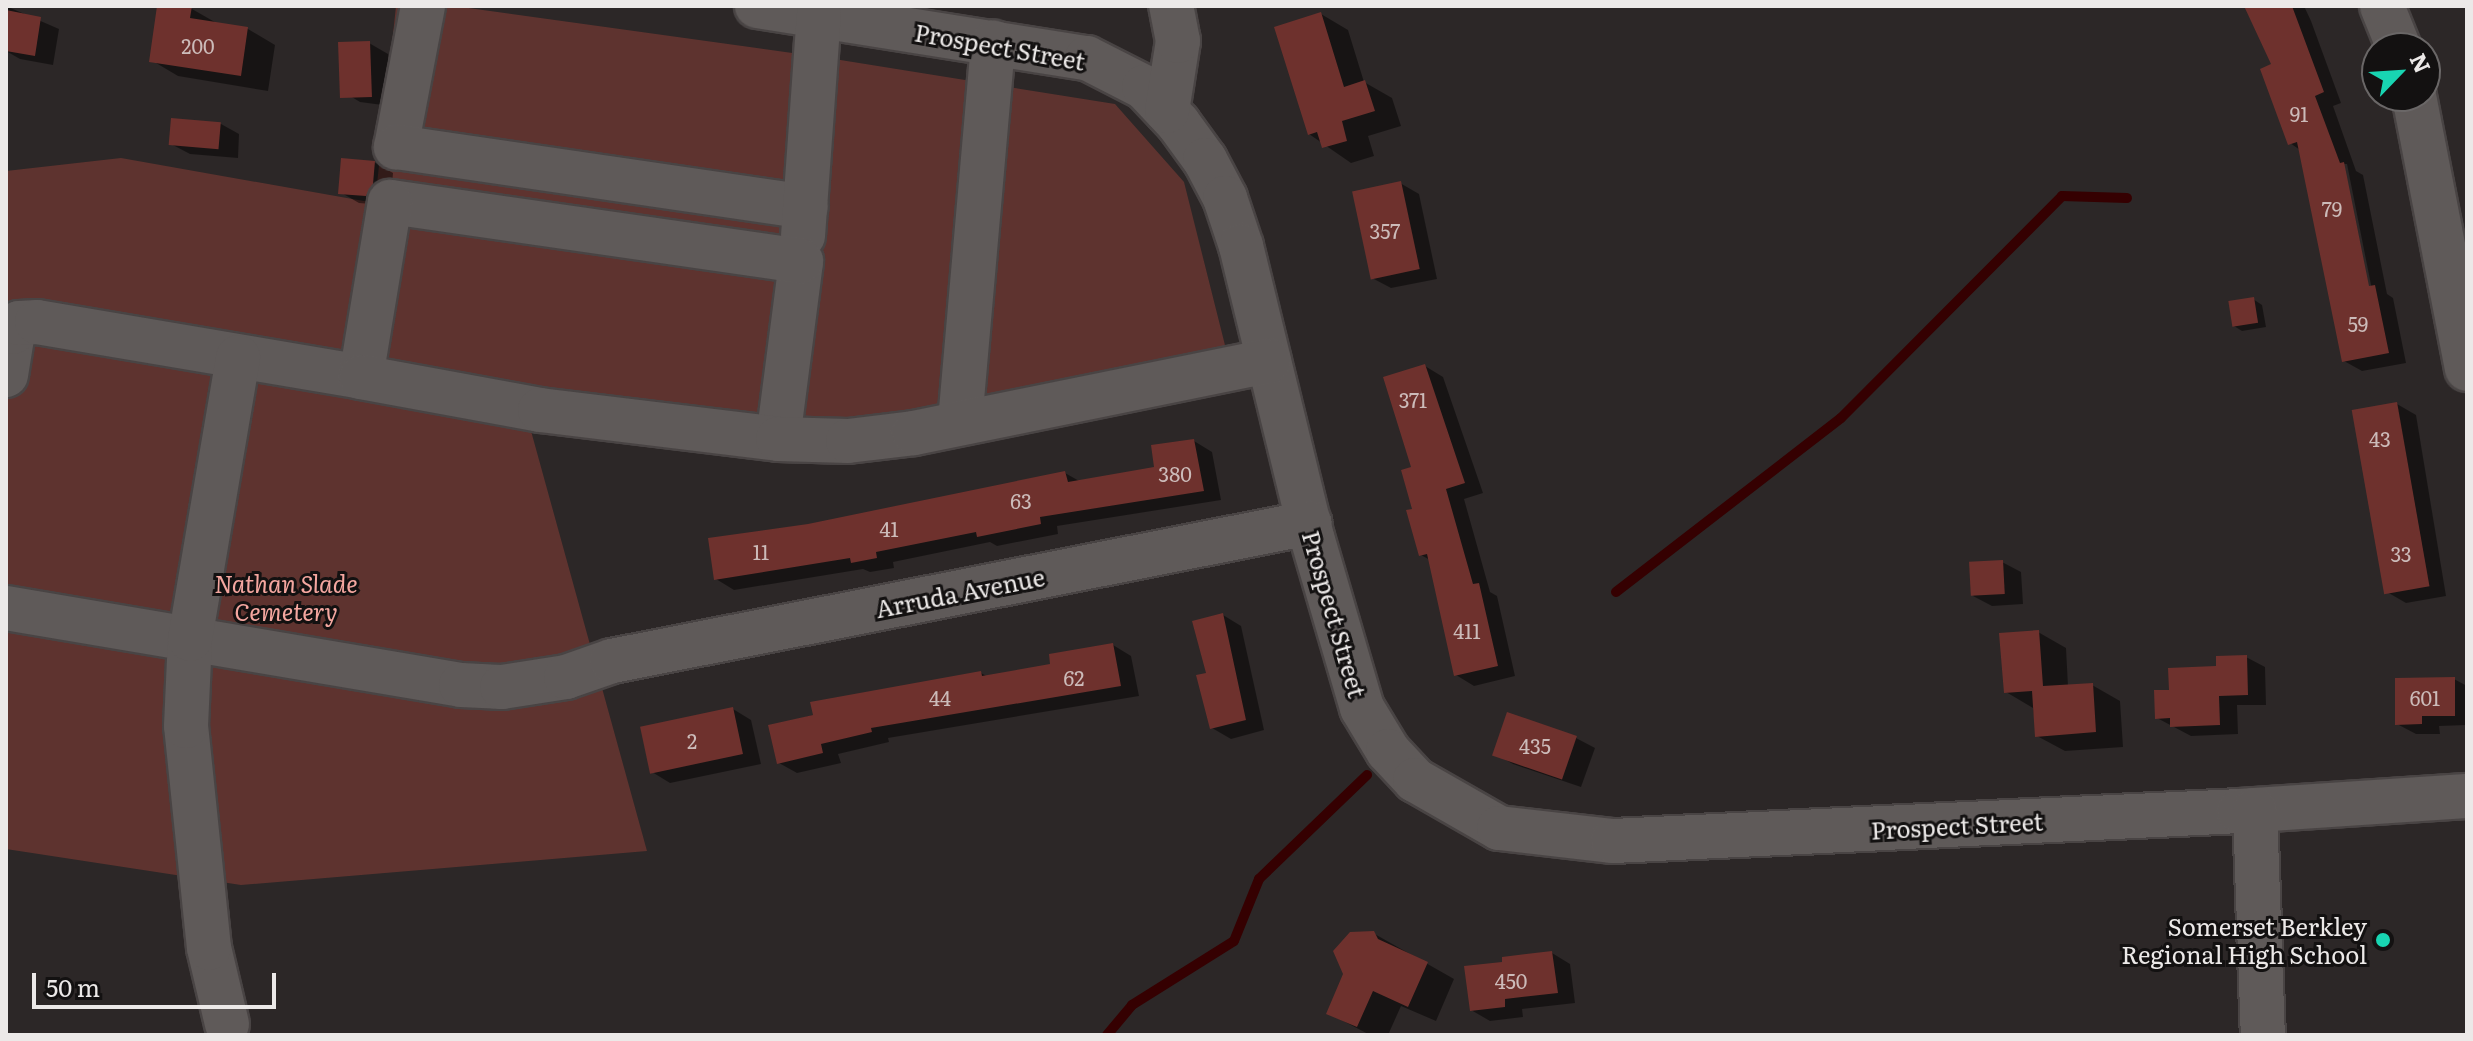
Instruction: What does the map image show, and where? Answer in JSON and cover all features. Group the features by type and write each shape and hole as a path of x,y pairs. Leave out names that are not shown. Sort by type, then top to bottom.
{"street":[{"path":"361,377 396,147 423,6"},
{"name":"Prospect Street","path":"757,6 1087,58 1144,87 1167,111 1205,160 1225,198 1241,246 1309,523 1362,708 1388,751 1415,780 1499,828 1613,841 2255,810 2467,796"},
{"path":"1167,111 1178,41 1171,6"},
{"path":"2382,6 2393,32"},
{"path":"778,439 801,261 819,15"},
{"path":"960,422 993,42"},
{"path":"2417,112 2467,369"},
{"path":"396,147 806,207"},
{"path":"390,202 801,261"},
{"path":"6,375 13,332 19,323 37,322 540,410 778,439 848,441 1269,361"},
{"path":"227,1024 209,948 186,726 190,639 238,357"},
{"name":"Arruda Avenue","path":"6,608 461,685 502,687 566,677 612,661 1309,523"},
{"path":"2255,810 2263,1035"}],"green space":[{"name":"Nathan Slade Cemetery","path":"396,6 454,6 828,58 1115,104 1184,182 1233,377 873,448 528,420 647,851 241,885 6,849 6,171 121,158 375,203"}],"building":[{"path":"157,6 192,6 190,18 248,27 241,76 149,62"},
{"path":"2244,6 2292,6 2324,92 2315,96 2340,163 2344,162 2369,286 2375,285 2389,353 2342,362 2297,142 2288,145 2260,69 2271,64"},
{"path":"6,10 41,17 35,56 6,51"},
{"path":"1321,12 1344,87 1365,80 1375,111 1342,121 1347,141 1322,148 1317,132 1308,135 1274,27"},
{"path":"370,41 372,97 340,98 338,42"},
{"path":"171,118 221,122 218,149 169,145"},
{"path":"341,158 375,161 373,184 366,196 338,194"},
{"path":"1401,181 1420,269 1371,279 1352,191"},
{"path":"2254,297 2258,323 2232,327 2228,301"},
{"path":"1425,364 1465,483 1446,489 1473,584 1479,583 1498,666 1454,676 1427,554 1419,556 1406,510 1412,509 1401,470 1411,467 1383,377"},
{"path":"2397,402 2429,586 2384,594 2352,410"},
{"path":"1194,439 1204,491 1040,517 1041,524 977,537 976,532 876,552 877,558 851,563 850,558 714,580 708,538 808,524 1065,471 1068,482 1154,467 1151,445"},
{"path":"2003,560 2005,594 1971,596 1969,562"},
{"path":"1223,613 1246,720 1210,729 1196,675 1206,673 1192,621"},
{"path":"2039,630 2043,686 2093,683 2096,732 2035,737 2032,691 2004,693 1999,633"},
{"path":"1113,643 1121,686 871,728 872,732 821,744 823,753 777,764 768,725 813,715 810,702 981,671 982,676 1050,664 1049,654"},
{"path":"2247,655 2248,695 2219,696 2220,725 2170,727 2170,718 2155,719 2154,690 2169,690 2168,668 2216,666 2216,656"},
{"path":"2455,677 2455,716 2422,716 2422,724 2395,725 2395,678"},
{"path":"733,707 743,754 650,774 640,727"},
{"path":"1507,712 1577,736 1562,780 1492,755"},
{"path":"1374,931 1378,939 1428,962 1408,1007 1373,991 1357,1027 1326,1014 1343,974 1333,951 1350,932"},
{"path":"1552,951 1558,993 1505,999 1505,1007 1470,1011 1464,966 1502,962 1502,957"}],"waterway":[{"path":"1616,592 1841,418 2062,196 2127,198"},
{"path":"1107,1035 1132,1005 1234,941 1259,879 1367,775"}],"place":[{"name":"Somerset Berkley Regional High School","path":"2383,940"}]}
